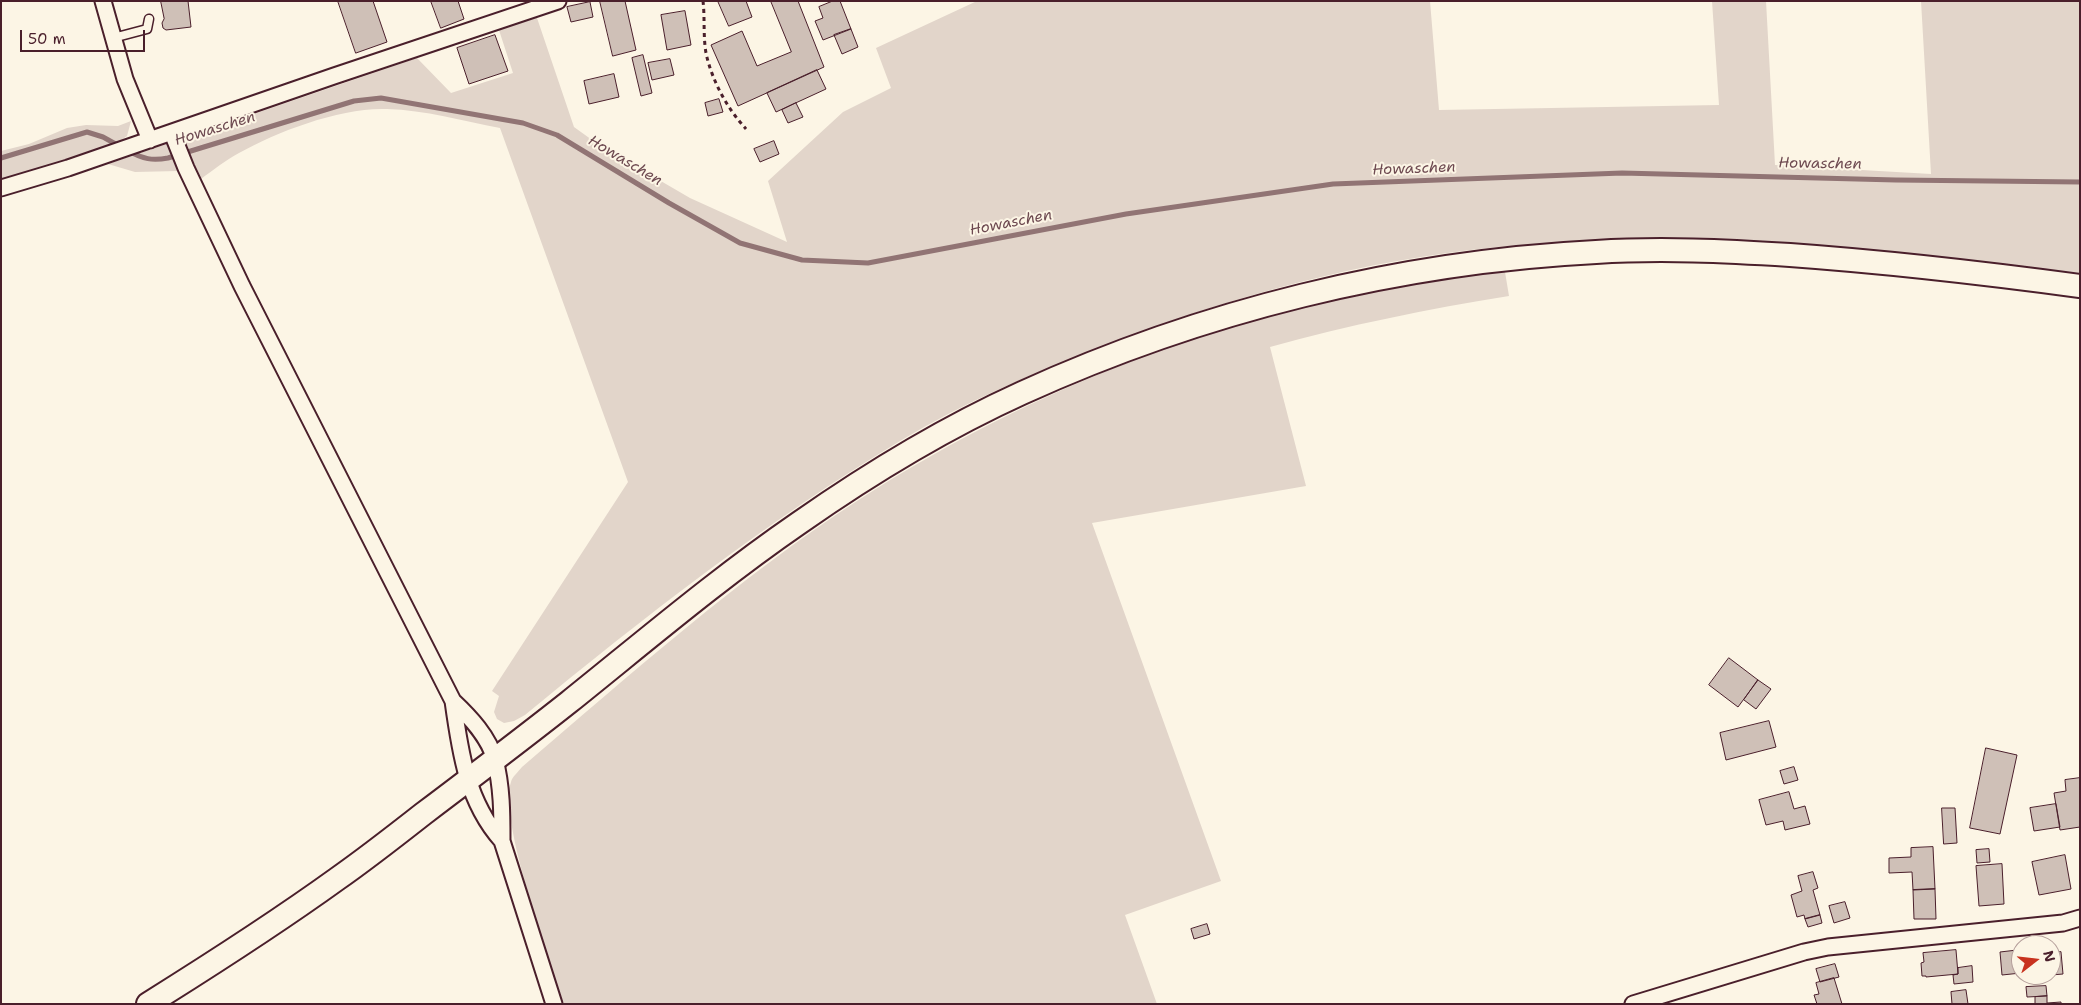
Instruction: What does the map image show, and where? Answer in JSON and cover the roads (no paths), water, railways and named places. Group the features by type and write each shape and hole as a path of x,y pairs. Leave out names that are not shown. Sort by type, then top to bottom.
{"street":[{"path":"103,1 144,142"},
{"path":"1,188 144,142 173,137 334,76 558,1"},
{"path":"173,137 246,295 453,701 460,746 468,780 476,803 488,826 502,842"},
{"path":"148,1004 220,959 338,879 495,759 724,578 799,522 909,452 1029,390 1166,336 1242,312 1382,278 1454,265 1516,257 1600,251 1711,250 1862,260 2080,286"},
{"path":"453,701 472,719 495,759 502,817 502,842 554,1004"},
{"path":"1633,1004 1804,952 1828,947 2063,923 2080,918"}],"lane":[{"path":"113,38 147,29 149,19"}],"waterway":[{"name":"Howaschen","path":"129,151 148,159 168,158 354,101 381,98 523,123 557,135 669,203 740,243 802,260 868,263 1126,214 1333,184 1622,173 1896,180 2080,182"},
{"name":"Howaschen","path":"1,158 87,132 103,137 121,147"}]}
